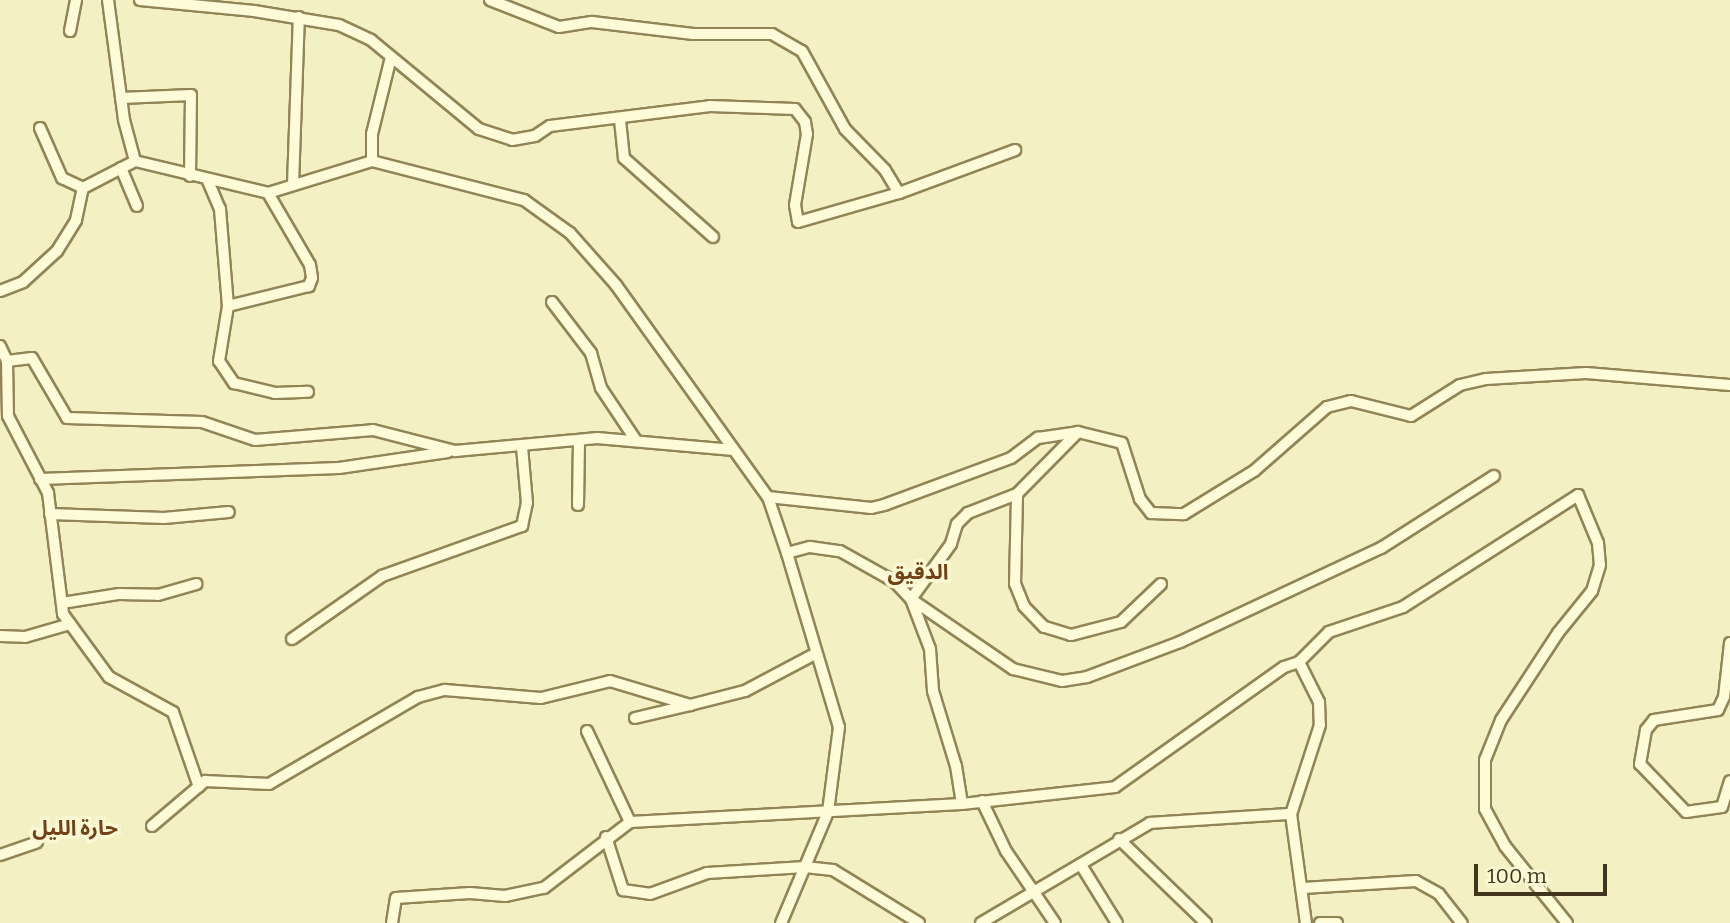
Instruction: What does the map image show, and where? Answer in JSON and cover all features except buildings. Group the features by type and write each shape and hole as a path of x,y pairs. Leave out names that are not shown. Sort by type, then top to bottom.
{"street":[{"path":"70,31 76,0"},
{"path":"108,0 121,98 135,161"},
{"path":"140,0 299,17 339,26 371,40 479,129 512,140 535,136 550,126 620,120 710,106 795,109 805,122 807,134 795,205 798,222 899,193 1015,150"},
{"path":"490,0 559,27 592,22 693,34 772,34 802,51 845,129 885,170 899,193"},
{"path":"293,186 299,17"},
{"path":"372,161 372,134 391,57"},
{"path":"121,98 191,95 190,176"},
{"path":"620,120 624,158 713,237"},
{"path":"40,128 62,178 83,188"},
{"path":"0,291 23,282 57,251 76,220 83,188 135,161 208,181 268,193 372,161 524,200 570,233 616,285 768,497 788,553 815,654 839,727 828,812 781,923"},
{"path":"121,168 138,206"},
{"path":"208,181 220,209 228,306 219,361 222,371 234,383 275,393 308,392"},
{"path":"228,306 309,286 310,265 268,193"},
{"path":"552,302 591,354 601,388 635,439"},
{"path":"0,346 5,362 8,415 48,493 62,603 70,624 109,677 173,712 199,787"},
{"path":"5,362 32,358 67,418 202,422 255,440 373,430 455,452"},
{"path":"768,497 871,508 1010,458 1038,438 1078,432 1122,443 1140,499 1152,513 1184,514 1254,471 1328,407 1351,401 1411,416 1473,382 1586,373 1730,385"},
{"path":"911,599 951,544 957,524 968,513 1017,494 1078,432"},
{"path":"40,479 339,468 455,452 579,440 635,439 733,450"},
{"path":"578,505 579,440"},
{"path":"292,639 382,576 522,526 527,503 522,447"},
{"path":"788,553 810,547 840,551 895,582 911,599 1013,669 1062,681 1087,677 1180,642 1381,548 1494,476"},
{"path":"1017,494 1015,584 1024,606 1044,627 1071,635 1108,627 1121,622 1161,584"},
{"path":"392,923 396,898 470,893 505,896 544,888 606,837 630,822 962,804 1126,783 1284,667 1298,662 1329,632 1404,607 1578,495 1598,543 1600,565 1592,591 1558,633 1501,720 1485,760 1485,809 1504,845 1567,923"},
{"path":"50,514 163,518 229,512"},
{"path":"62,603 119,594 158,595 196,584"},
{"path":"911,599 930,649 933,691 956,766 962,804"},
{"path":"0,636 24,637 70,624"},
{"path":"1730,643 1724,697 1718,710 1654,720 1646,730 1640,764 1686,812 1722,807 1730,781"},
{"path":"635,718 745,691 815,654"},
{"path":"1298,662 1319,702 1320,725 1291,814 1306,923"},
{"path":"152,826 205,781 270,784 418,697 445,690 541,698 610,681 691,705"},
{"path":"587,730 630,822"},
{"path":"982,801 1006,850 1055,923"},
{"path":"981,923 1150,823 1176,819 1291,814"},
{"path":"606,837 623,890 650,894 707,873 805,867 833,870 893,911 919,923"},
{"path":"1119,839 1206,923"},
{"path":"0,855 37,842"},
{"path":"1081,865 1117,923"},
{"path":"1303,888 1416,881 1439,894 1462,923"},
{"path":"1320,923 1336,923"}],"district":[{"name":"الدقيق","path":"918,572"},
{"name":"حارة الليل","path":"75,828"}]}
